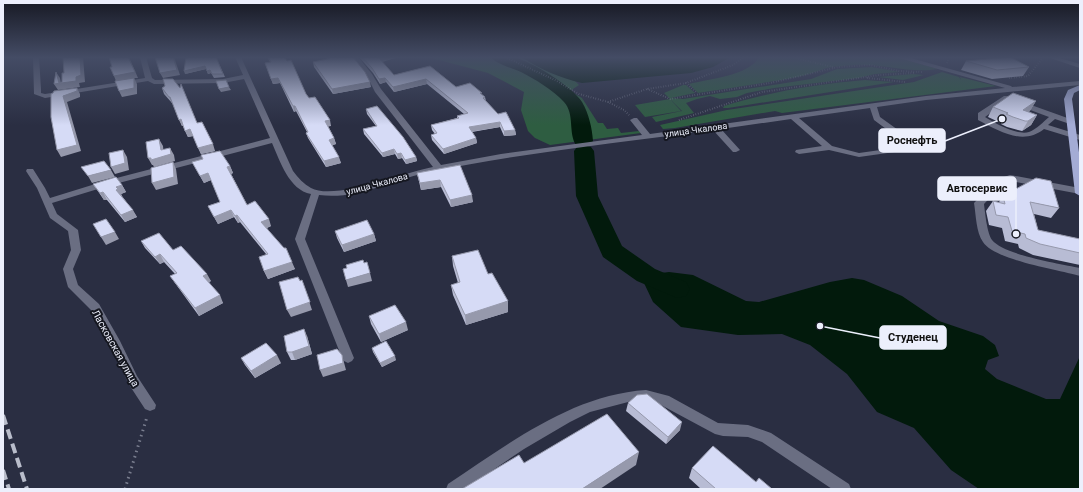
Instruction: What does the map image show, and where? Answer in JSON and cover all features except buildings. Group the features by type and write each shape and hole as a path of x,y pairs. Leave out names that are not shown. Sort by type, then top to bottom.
{"main road":[{"path":"1080,87 1071,92 1068,99 1070,122 1076,138 1080,192"}],"street":[{"path":"37,80 37,92 40,96 54,96 144,80"},
{"path":"152,80 159,82 228,80"},
{"name":"улица Чкалова","path":"249,80 286,166 295,180 309,191 330,194 346,193 439,168 502,157 872,105 989,91 1080,83"},
{"path":"373,80 378,90 439,168"},
{"path":"987,80 1015,89"},
{"path":"989,91 1070,122"},
{"path":"1007,98 980,115 981,118 1022,136 1030,135 1054,116"},
{"path":"799,152 830,148 859,155 916,147 877,118 872,105"},
{"path":"792,116 830,148"},
{"path":"634,120 648,137"},
{"path":"1042,126 1076,138"},
{"path":"715,127 736,150"},
{"path":"47,202 108,183 274,140"},
{"name":"Ласковская улица","path":"30,171 41,188 53,216 73,230 76,250 68,269 73,287 95,307 116,344 132,379 150,405"},
{"path":"1080,192 1010,178 1001,181 979,203 987,241 992,245 1006,253 1080,272"},
{"path":"316,192 309,208 308,218 300,239 348,358"},
{"path":"453,489 519,445 565,418 588,407 632,396 646,395 664,400 715,428 723,430 748,430 766,437 844,489"}],"path":[{"path":"555,80 579,94 608,102 624,110 634,120"},
{"path":"608,102 647,89 686,83 694,80"},
{"path":"647,89 670,99 785,80"},
{"path":"679,120 762,92 850,80"},
{"path":"884,80 905,82"},
{"path":"686,83 698,94"},
{"path":"125,489 150,405"}],"green space":[{"path":"501,80 574,80 579,85 570,91 582,98 598,123 603,123 607,129 618,128 621,133 639,131 641,133 550,145 535,138 528,131 521,110 524,92"},
{"path":"708,80 779,80 698,93 689,84"},
{"path":"805,80 842,80 774,88 747,93 737,97 720,99 710,96 686,103 694,113 656,122 652,117 682,111 664,93 686,85 695,93 671,98 683,99"},
{"path":"865,80 894,82 723,108 724,106 741,101 811,86"},
{"path":"920,80 972,80 996,86 782,113 775,111 675,128 663,129 660,125 727,110"},
{"path":"670,99 681,111 645,117 635,105"}],"shaded area":[{"path":"570,80 615,80 582,83"},
{"path":"669,272 693,275 746,301 759,302 830,282 852,278 864,280 902,296 939,321 983,336 995,345 999,356 988,360 985,369 997,379 1046,399 1060,399 1080,356 1080,489 979,489 951,470 914,428 877,412 847,374 810,345 782,334 738,335 681,327 653,302 644,283 646,275"}],"waterway":[{"path":"545,80 564,93 574,103 581,125 583,141"},
{"path":"584,151 587,196 612,251 646,275 677,289"}],"railway":[{"path":"3,415 27,489"},
{"path":"3,470 9,489"}],"place":[{"name":"Роснефть","path":"1002,119"},
{"name":"Автосервис","path":"1016,234"},
{"name":"Студенец","path":"820,326"}]}
